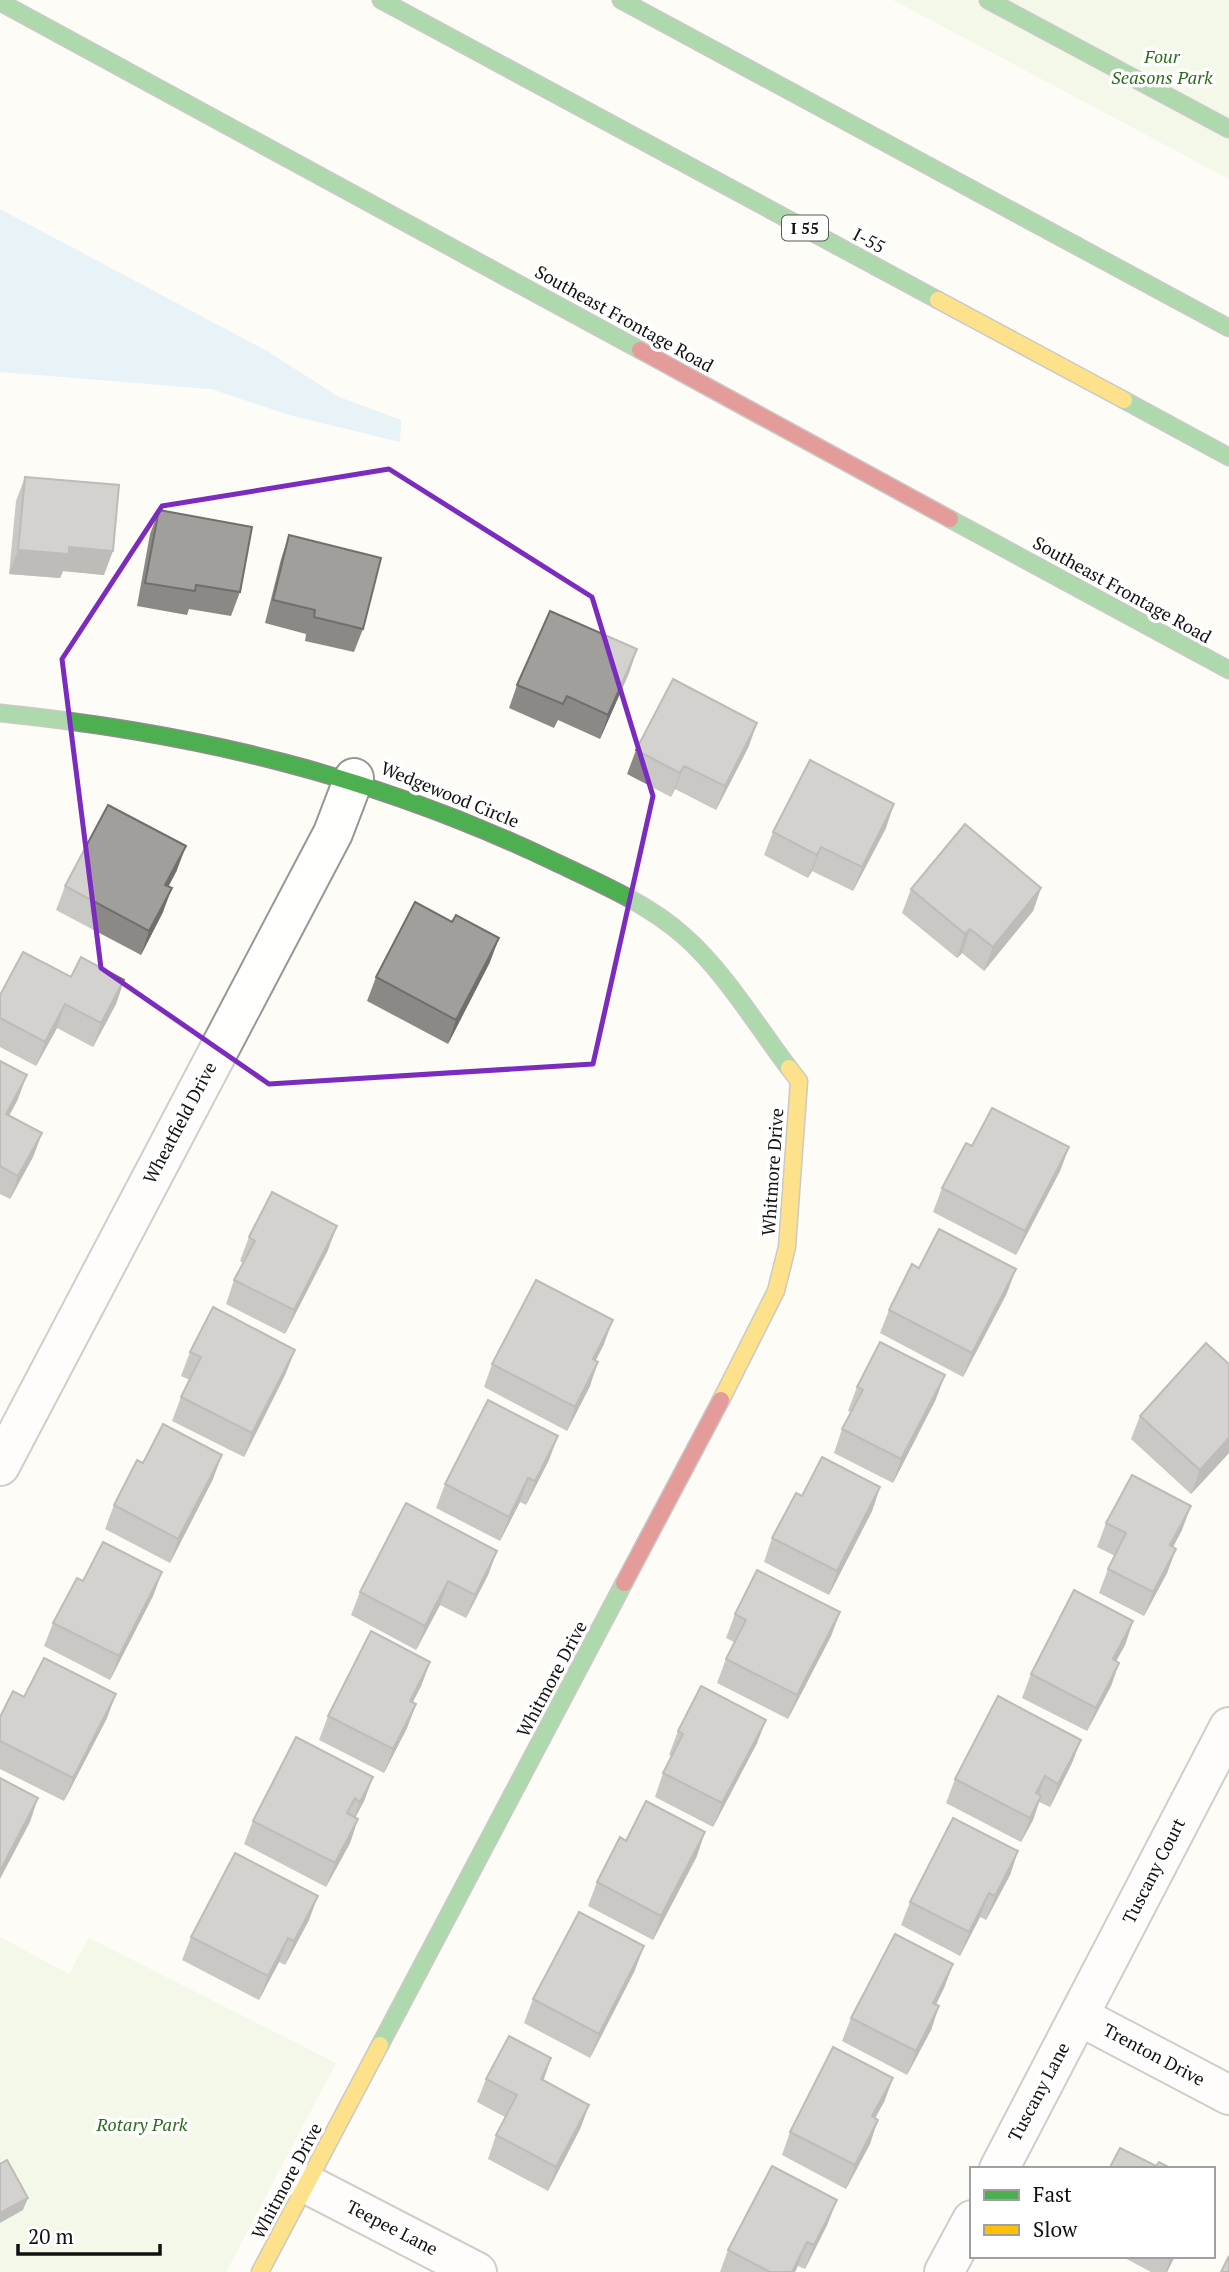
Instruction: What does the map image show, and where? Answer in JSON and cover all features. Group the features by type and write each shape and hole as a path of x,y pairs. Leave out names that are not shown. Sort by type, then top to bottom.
{"main road":[{"name":"I-55","path":"380,0 1229,457"},
{"path":"621,0 1229,328"},
{"path":"988,0 1229,129"},
{"name":"Southeast Frontage Road","path":"0,2 1229,670"},
{"name":"Wedgewood Circle","path":"0,713 127,726 196,738 354,778 465,818 533,849 651,913 695,945 799,1081"},
{"name":"Whitmore Drive","path":"260,2272 754,1338 776,1291 787,1247 799,1081"}],"street":[{"name":"Wheatfield Drive","path":"0,1466 333,834 354,778"},
{"name":"Tuscany Court","path":"1079,2016 1229,1727"},
{"name":"Trenton Drive","path":"1079,2016 1229,2095"},
{"name":"Tuscany Lane","path":"1000,2167 1079,2016"},
{"name":"Teepee Lane","path":"307,2183 477,2272"},
{"path":"944,2272 970,2224"}],"highlighted area":[{"path":"389,469 592,597 653,796 593,1064 269,1084 101,968 62,659 162,506"}],"green space":[{"name":"Four Seasons Park","path":"893,0 1229,0 1229,179"},
{"name":"Rotary Park","path":"0,1937 69,1974 89,1938 336,2063 226,2272 0,2272"}],"water":[{"path":"0,209 267,351 339,397 401,420 400,442 289,415 211,389 0,372"}],"building":[{"path":"25,477 119,485 113,551 69,547 69,554 18,550"},
{"path":"159,510 252,527 240,592 196,585 195,591 145,583"},
{"path":"289,535 381,558 363,629 314,617 315,610 273,600"},
{"path":"550,611 637,649 608,715 567,696 563,704 517,685"},
{"path":"673,679 757,723 725,786 684,766 680,773 636,750"},
{"path":"810,760 894,804 862,867 821,847 817,855 773,832"},
{"path":"108,805 186,846 165,885 172,888 149,931 65,886"},
{"path":"965,824 1041,888 993,947 970,929 965,934 911,889"},
{"path":"415,902 452,922 456,915 499,938 456,1020 376,977"},
{"path":"23,952 71,977 81,957 124,980 101,1023 65,1004 45,1042 0,1018 0,995"},
{"path":"0,1061 27,1075 6,1114 42,1133 18,1176 0,1166"},
{"path":"992,1108 1069,1147 1025,1231 942,1188 966,1143 972,1146"},
{"path":"272,1192 337,1226 294,1310 234,1280 255,1241 249,1237"},
{"path":"939,1229 1016,1269 972,1353 889,1310 912,1264 919,1268"},
{"path":"536,1280 613,1320 593,1359 598,1362 575,1407 492,1364"},
{"path":"213,1307 295,1350 252,1433 181,1397 201,1357 190,1352"},
{"path":"880,1342 945,1375 901,1459 842,1429 863,1390 857,1387"},
{"path":"1206,1343 1229,1364 1229,1438 1200,1470 1140,1416"},
{"path":"488,1400 558,1436 535,1481 528,1478 509,1517 445,1484"},
{"path":"163,1424 222,1455 178,1539 114,1505 137,1460 143,1463"},
{"path":"822,1457 880,1487 837,1571 772,1538 796,1493 802,1496"},
{"path":"1132,1475 1191,1506 1170,1545 1176,1549 1153,1592 1108,1569 1126,1533 1106,1523"},
{"path":"406,1503 497,1551 475,1595 448,1581 425,1626 360,1592"},
{"path":"103,1542 162,1572 119,1656 53,1623 77,1578 83,1581"},
{"path":"757,1570 840,1612 797,1695 726,1659 746,1620 735,1614"},
{"path":"1074,1590 1133,1621 1113,1659 1119,1663 1096,1708 1031,1674"},
{"path":"371,1631 430,1662 410,1701 416,1704 393,1749 328,1716"},
{"path":"44,1658 116,1694 73,1778 0,1741 0,1717 13,1691 24,1697"},
{"path":"701,1686 766,1720 722,1803 663,1773 683,1734 678,1731"},
{"path":"998,1696 1081,1740 1058,1784 1045,1776 1036,1793 1041,1796 1030,1818 955,1779"},
{"path":"296,1737 373,1777 360,1802 355,1798 347,1813 358,1819 335,1863 253,1821"},
{"path":"0,1778 38,1798 0,1871"},
{"path":"646,1801 705,1832 661,1916 597,1882 620,1837 626,1841"},
{"path":"953,1818 1018,1851 995,1896 989,1893 969,1932 910,1902"},
{"path":"235,1853 318,1896 294,1941 288,1938 268,1976 191,1937"},
{"path":"579,1912 644,1946 599,2034 533,1999"},
{"path":"895,1934 953,1964 933,2003 939,2006 916,2051 851,2018"},
{"path":"509,2036 551,2058 541,2079 589,2105 556,2167 496,2135 517,2095 486,2079"},
{"path":"833,2047 893,2078 872,2116 878,2120 855,2165 790,2132"},
{"path":"1120,2148 1156,2166 1159,2162 1168,2167 1110,2167"},
{"path":"7,2160 28,2198 0,2213 0,2164"},
{"path":"772,2166 837,2200 814,2245 807,2242 792,2272 770,2272 728,2250"},
{"path":"1229,2256 1229,2272 1221,2272"}],"traffic: fast":[{"path":"381,0 938,300"},
{"path":"621,0 1229,328"},
{"path":"988,0 1229,129"},
{"path":"0,2 640,350"},
{"path":"1124,400 1229,457"},
{"path":"950,519 1229,670"},
{"path":"0,713 145,733 284,763 353,782 420,805 555,862 639,904 684,936 713,965 789,1068"},
{"path":"380,2045 624,1583"}],"traffic: slow":[{"path":"938,300 1124,400"},
{"path":"721,1400 776,1291 787,1247 799,1081 789,1068"},
{"path":"260,2272 380,2045"}],"traffic: jam":[{"path":"640,350 950,519"},
{"path":"624,1583 721,1400"}]}
